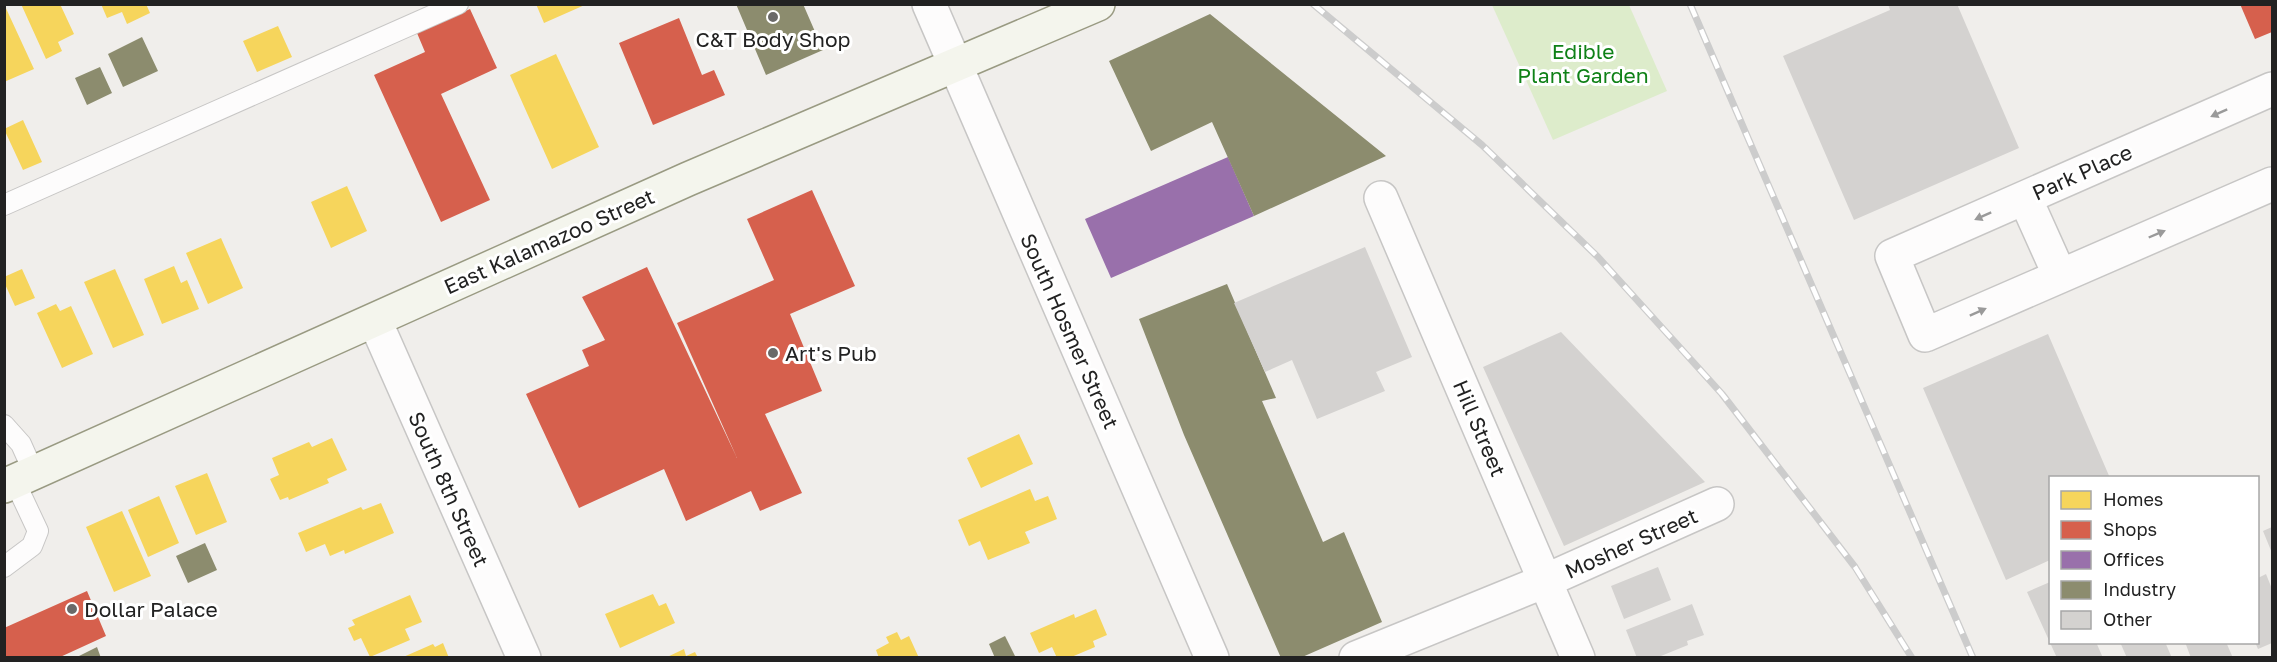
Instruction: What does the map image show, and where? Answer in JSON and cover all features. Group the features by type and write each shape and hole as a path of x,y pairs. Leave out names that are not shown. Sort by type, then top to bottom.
{"street":[{"name":"South Hosmer Street","path":"929,4 1212,657"},
{"name":"East Kalamazoo Street","path":"18,480 688,178 1098,4"},
{"name":"Park Place","path":"2060,276 1925,335 1892,256 2272,89"},
{"path":"2025,198 2060,276 2272,184"},
{"name":"Hill Street","path":"1381,198 1578,657"},
{"name":"South 8th Street","path":"375,321 524,657"},
{"name":"Mosher Street","path":"1356,657 1545,581 1717,504"}],"lane":[{"path":"4,205 458,4"},
{"path":"4,425 21,444 18,480 38,531 32,546 4,567"}],"green space":[{"name":"Edible Plant Garden","path":"1492,5 1629,5 1667,91 1553,140"}],"building: Homes":[{"path":"4,4 34,69 4,82"},
{"path":"21,4 60,4 74,34 58,42 62,51 46,59"},
{"path":"101,4 146,4 150,13 127,24 122,12 107,18"},
{"path":"536,4 587,4 544,23"},
{"path":"278,26 292,57 257,72 243,41"},
{"path":"556,54 599,147 552,169 510,75"},
{"path":"23,120 42,162 23,170 4,129"},
{"path":"347,186 367,231 331,248 311,202"},
{"path":"221,238 243,288 208,304 186,253"},
{"path":"174,266 181,283 187,280 199,309 162,324 144,279"},
{"path":"22,269 35,298 15,306 4,277"},
{"path":"115,269 144,335 113,348 84,282"},
{"path":"56,304 60,311 71,306 93,354 62,368 37,313"},
{"path":"1019,434 1033,464 981,488 967,458"},
{"path":"332,438 347,470 327,479 329,483 289,500 288,497 280,500 270,479 279,475 272,458 309,442 312,447"},
{"path":"207,473 227,522 196,535 175,486"},
{"path":"1030,489 1035,501 1048,496 1057,519 1025,532 1030,543 988,560 980,541 969,546 958,520"},
{"path":"159,496 179,543 148,557 128,510"},
{"path":"381,503 394,533 345,554 344,550 330,556 325,544 306,552 298,533 361,507 363,510"},
{"path":"122,511 151,576 114,592 86,527"},
{"path":"653,594 659,606 666,603 675,623 620,648 605,614"},
{"path":"410,595 422,622 405,629 410,640 370,657 361,638 354,641 348,628 355,625 352,620"},
{"path":"1096,609 1107,635 1093,641 1095,647 1069,658 1057,658 1052,647 1039,653 1030,633 1074,614 1075,618"},
{"path":"897,632 901,640 909,636 919,658 879,658 876,650 889,643 886,637"},
{"path":"443,643 449,658 401,658 433,644 435,647"},
{"path":"684,649 686,656 695,652 698,658 665,658"}],"building: Shops":[{"path":"2240,4 2272,4 2272,32 2255,39"},
{"path":"470,9 497,68 441,94 490,200 441,222 374,75 425,52 417,33"},
{"path":"679,18 702,75 714,70 725,95 653,125 619,43"},
{"path":"812,190 855,286 790,314 822,391 765,414 802,493 760,511 751,491 686,521 664,469 579,508 526,394 589,366 582,350 605,340 582,297 647,267 737,458 677,323 774,280 747,219"},
{"path":"87,591 106,636 58,658 4,658 4,628"}],"building: Offices":[{"path":"1228,157 1254,216 1111,278 1085,219"}],"building: Industry":[{"path":"736,4 803,4 823,50 766,75"},
{"path":"1210,14 1386,156 1254,216 1212,122 1151,151 1109,61"},
{"path":"142,37 158,71 123,87 108,54"},
{"path":"100,67 112,93 87,105 75,78"},
{"path":"1227,284 1276,398 1262,401 1323,542 1344,532 1382,622 1300,658 1281,658 1184,435 1139,319"},
{"path":"205,543 217,570 188,583 176,556"},
{"path":"1005,636 1016,658 995,658 989,644"},
{"path":"97,647 101,658 75,658"}],"building: Other":[{"path":"1888,4 1957,4 2019,148 1854,220 1783,56 1890,10"},
{"path":"1365,247 1412,357 1376,372 1385,391 1317,419 1292,360 1265,372 1234,303"},
{"path":"1561,332 1705,482 1564,546 1483,367"},
{"path":"2048,334 2109,476 2049,476 2049,560 2006,580 1923,388"},
{"path":"2272,527 2272,553 2263,531"},
{"path":"1658,567 1671,600 1624,619 1611,586"},
{"path":"2266,574 2272,589 2272,643 2258,649 2256,644 2259,644 2259,578"},
{"path":"2049,582 2049,640 2027,592"},
{"path":"1692,604 1704,635 1687,641 1688,645 1656,658 1637,658 1626,630"},
{"path":"2051,644 2097,644 2103,658 2057,658"},
{"path":"2121,644 2166,644 2172,658 2127,658"},
{"path":"2186,644 2227,644 2233,658 2191,658"}],"railway":[{"path":"1313,4 1482,145 1598,257 1722,394 1855,567 1912,658"},
{"path":"1690,4 1973,658"}],"place":[{"name":"C&T Body Shop","path":"773,17"},
{"name":"Art's Pub","path":"773,353"},
{"name":"Dollar Palace","path":"72,609"}]}
